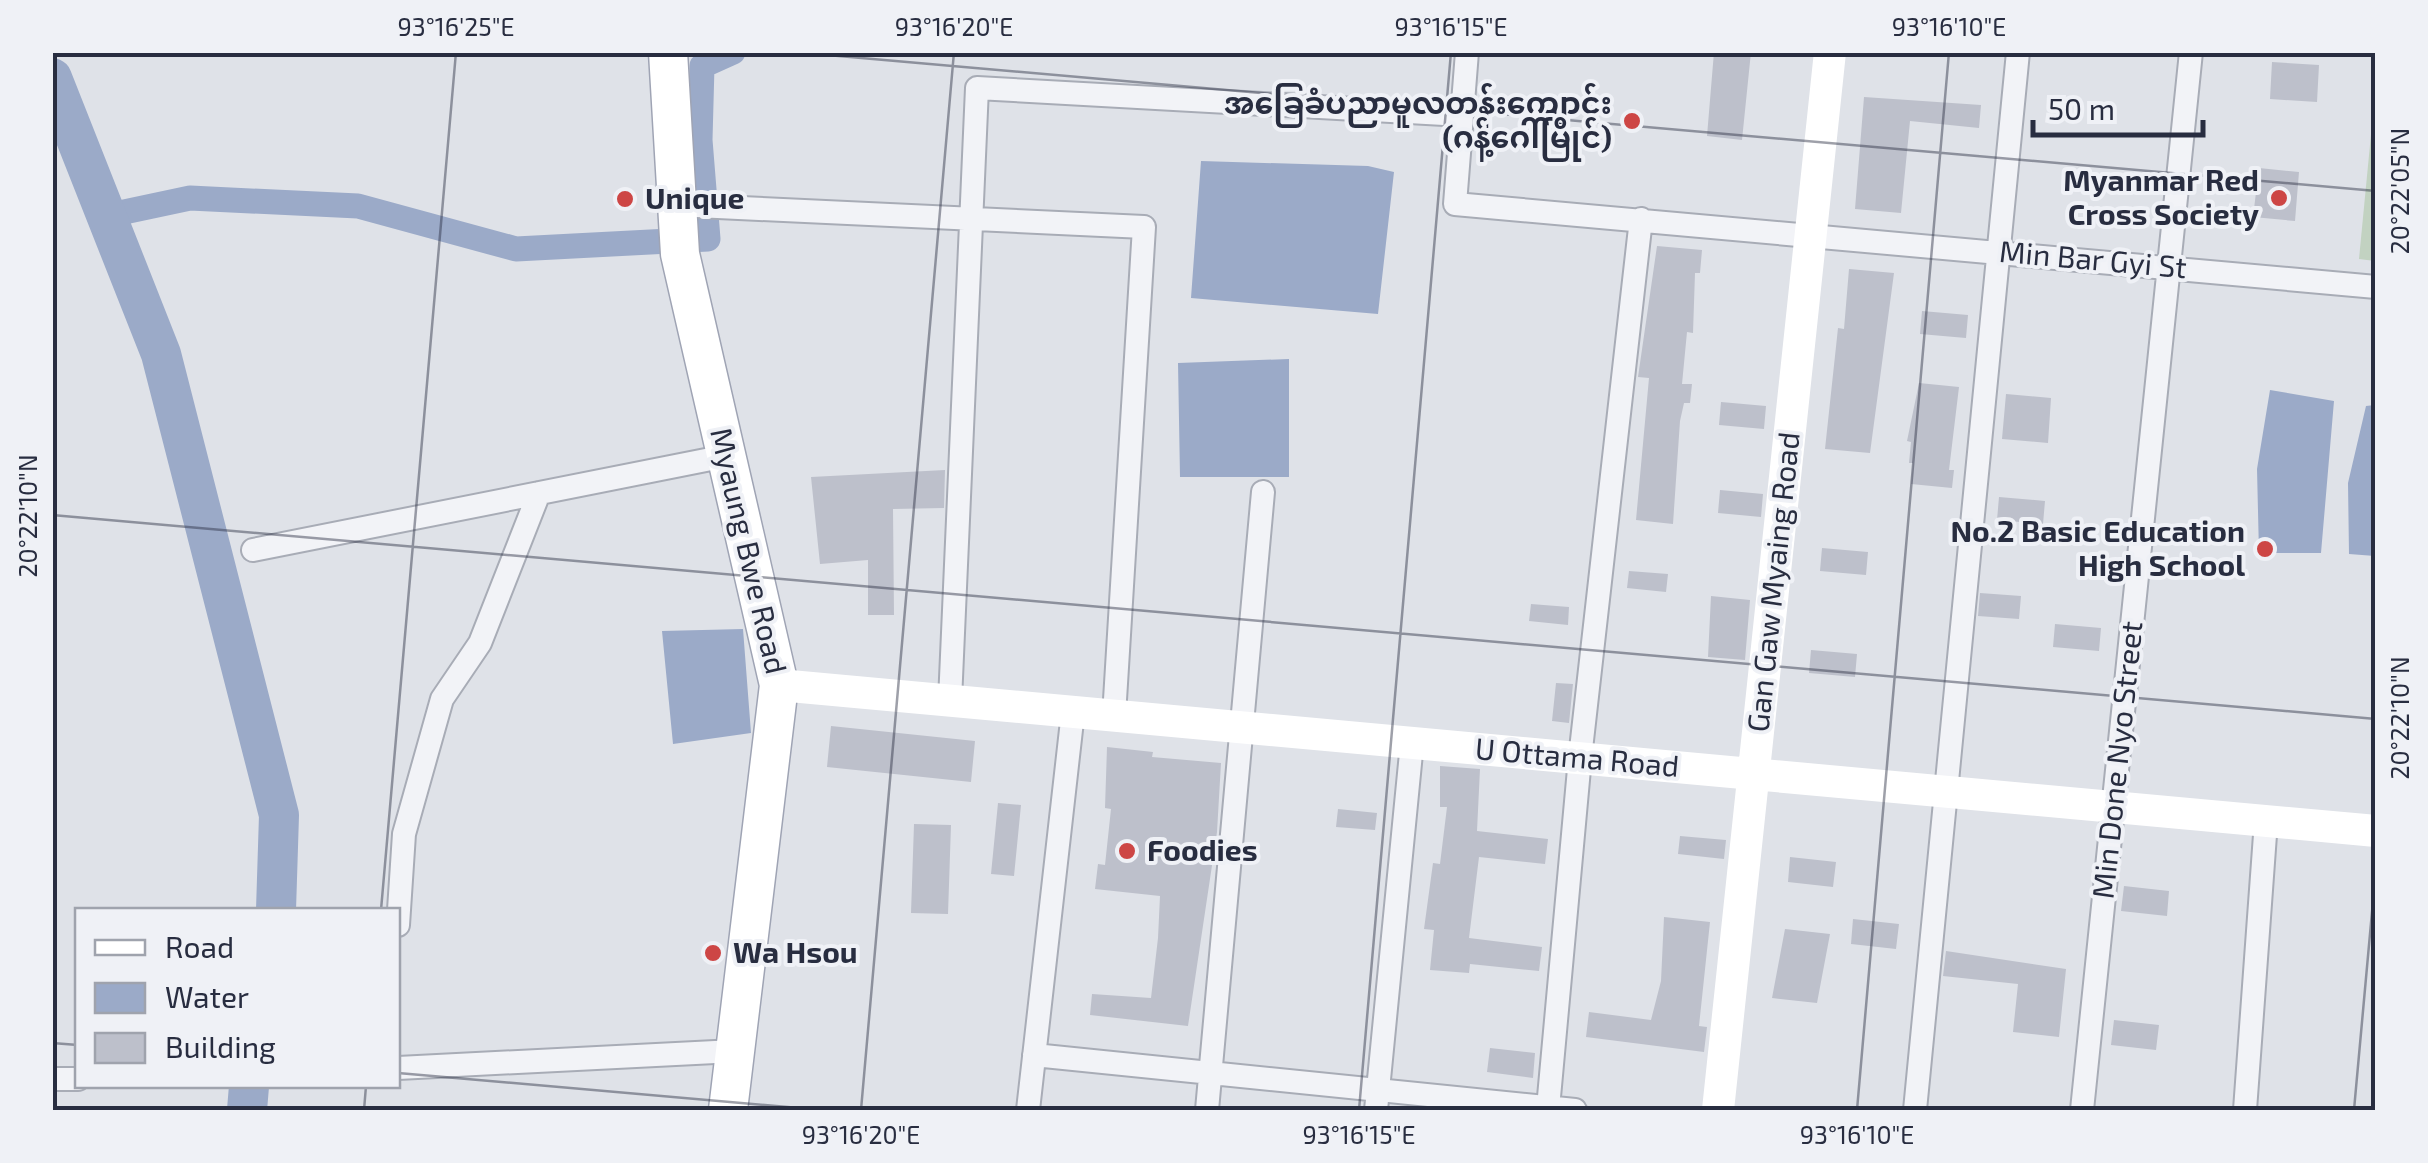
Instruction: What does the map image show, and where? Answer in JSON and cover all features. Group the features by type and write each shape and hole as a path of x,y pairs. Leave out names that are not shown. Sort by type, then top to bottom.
{"main road":[{"name":"Myaung Bwe Road","path":"668,52 726,456 779,685 728,1110"}],"street":[{"path":"950,700 977,88 1462,116 1468,52"},
{"name":"Gan Gaw Myaing Road","path":"1718,1110 1830,52"},
{"path":"1914,1110 2018,52"},
{"name":"Min Done Nyo Street","path":"2082,1110 2191,52"},
{"name":"Min Bar Gyi St","path":"1462,116 1455,204 2376,287"},
{"path":"690,219 973,218 1144,227 1114,716"},
{"path":"1548,1108 1580,758 1641,219"},
{"path":"253,550 726,456"},
{"path":"1207,1110 1263,492"},
{"path":"399,908 404,834 442,699 480,643 539,493"},
{"name":"U Ottama Road","path":"779,685 2376,831"},
{"path":"1028,1110 1073,712"},
{"path":"1377,1100 1412,743"},
{"path":"2246,1110 2266,822"},
{"path":"400,1068 736,1051"},
{"path":"1034,1055 1210,1073 1377,1100 1575,1110"}],"green space":[{"path":"2375,93 2375,261 2359,259"}],"water":[{"path":"1201,161 1368,166 1394,172 1378,314 1191,298"},
{"path":"1289,359 1289,477 1180,477 1178,363"},
{"path":"2270,390 2334,401 2321,553 2259,553 2257,469"},
{"path":"2376,405 2375,556 2349,554 2348,483 2366,406"},
{"path":"743,629 751,733 673,744 662,631"}],"building":[{"path":"1714,52 1751,52 1742,140 1707,136"},
{"path":"2272,62 2319,65 2317,102 2270,99"},
{"path":"1864,97 1981,105 1979,128 1910,121 1901,213 1855,209"},
{"path":"2259,168 2299,172 2295,221 2253,217"},
{"path":"1657,246 1702,250 1700,273 1695,273 1693,333 1687,332 1682,384 1692,384 1690,403 1684,403 1680,421 1673,524 1636,520 1649,378 1638,377"},
{"path":"1849,269 1894,273 1870,453 1825,449 1838,328 1844,329"},
{"path":"1922,311 1968,315 1966,338 1920,334"},
{"path":"1919,383 1959,387 1949,470 1954,470 1952,488 1911,484 1913,463 1909,463 1911,442 1907,441"},
{"path":"2006,394 2051,398 2048,443 2002,439"},
{"path":"1721,402 1766,406 1764,429 1719,425"},
{"path":"945,470 944,508 893,509 894,615 868,615 868,560 820,564 811,477"},
{"path":"1720,490 1763,494 1761,517 1718,513"},
{"path":"1999,497 2045,501 2043,524 1997,520"},
{"path":"1822,548 1868,552 1866,575 1820,571"},
{"path":"1629,571 1668,574 1666,592 1627,588"},
{"path":"1980,593 2021,596 2019,619 1978,616"},
{"path":"1711,596 1750,600 1745,660 1708,657"},
{"path":"1531,604 1569,607 1568,625 1529,621"},
{"path":"2055,624 2101,628 2099,651 2053,647"},
{"path":"1811,650 1857,654 1855,677 1809,673"},
{"path":"1556,683 1573,684 1569,723 1552,721"},
{"path":"831,726 975,741 971,782 827,767"},
{"path":"1107,747 1153,752 1152,757 1221,763 1217,832 1188,1026 1090,1015 1092,994 1151,998 1158,938 1160,896 1095,889 1098,864 1105,865 1111,809 1105,808"},
{"path":"1440,766 1480,769 1477,831 1548,839 1545,864 1479,857 1469,938 1542,947 1539,971 1470,964 1469,973 1430,970 1434,930 1424,929 1433,863 1440,864 1447,807 1440,807"},
{"path":"998,803 1021,805 1014,876 991,874"},
{"path":"1338,809 1377,813 1375,830 1336,827"},
{"path":"914,824 951,825 948,914 911,913"},
{"path":"1680,836 1726,840 1724,859 1678,854"},
{"path":"1790,857 1836,862 1833,887 1788,882"},
{"path":"2124,886 2169,891 2167,916 2121,911"},
{"path":"1664,917 1710,922 1699,1026 1707,1027 1704,1052 1586,1037 1589,1012 1651,1020 1661,981"},
{"path":"1853,919 1899,924 1896,949 1851,944"},
{"path":"1785,929 1830,934 1817,1003 1772,998"},
{"path":"1946,951 2066,969 2059,1037 2013,1032 2018,984 1943,976"},
{"path":"2114,1020 2159,1025 2156,1050 2111,1045"},
{"path":"1490,1048 1535,1053 1533,1078 1487,1072"}],"waterway":[{"path":"110,215 190,198 358,206 516,249 708,239 700,140 702,66 733,52"},
{"path":"52,78 161,354 279,815 276,908"},
{"path":"247,1110 249,1088"}],"place":[{"name":"အခြေခံပညာမူလတန်းကျောင်း (ဂန့်ဂေါ်မြိုင်)","path":"1632,121"},
{"name":"Myanmar Red Cross Society","path":"2279,198"},
{"name":"Unique","path":"625,199"},
{"name":"No.2 Basic Education High School","path":"2265,549"},
{"name":"Foodies","path":"1127,851"},
{"name":"Wa Hsou","path":"713,953"}]}
